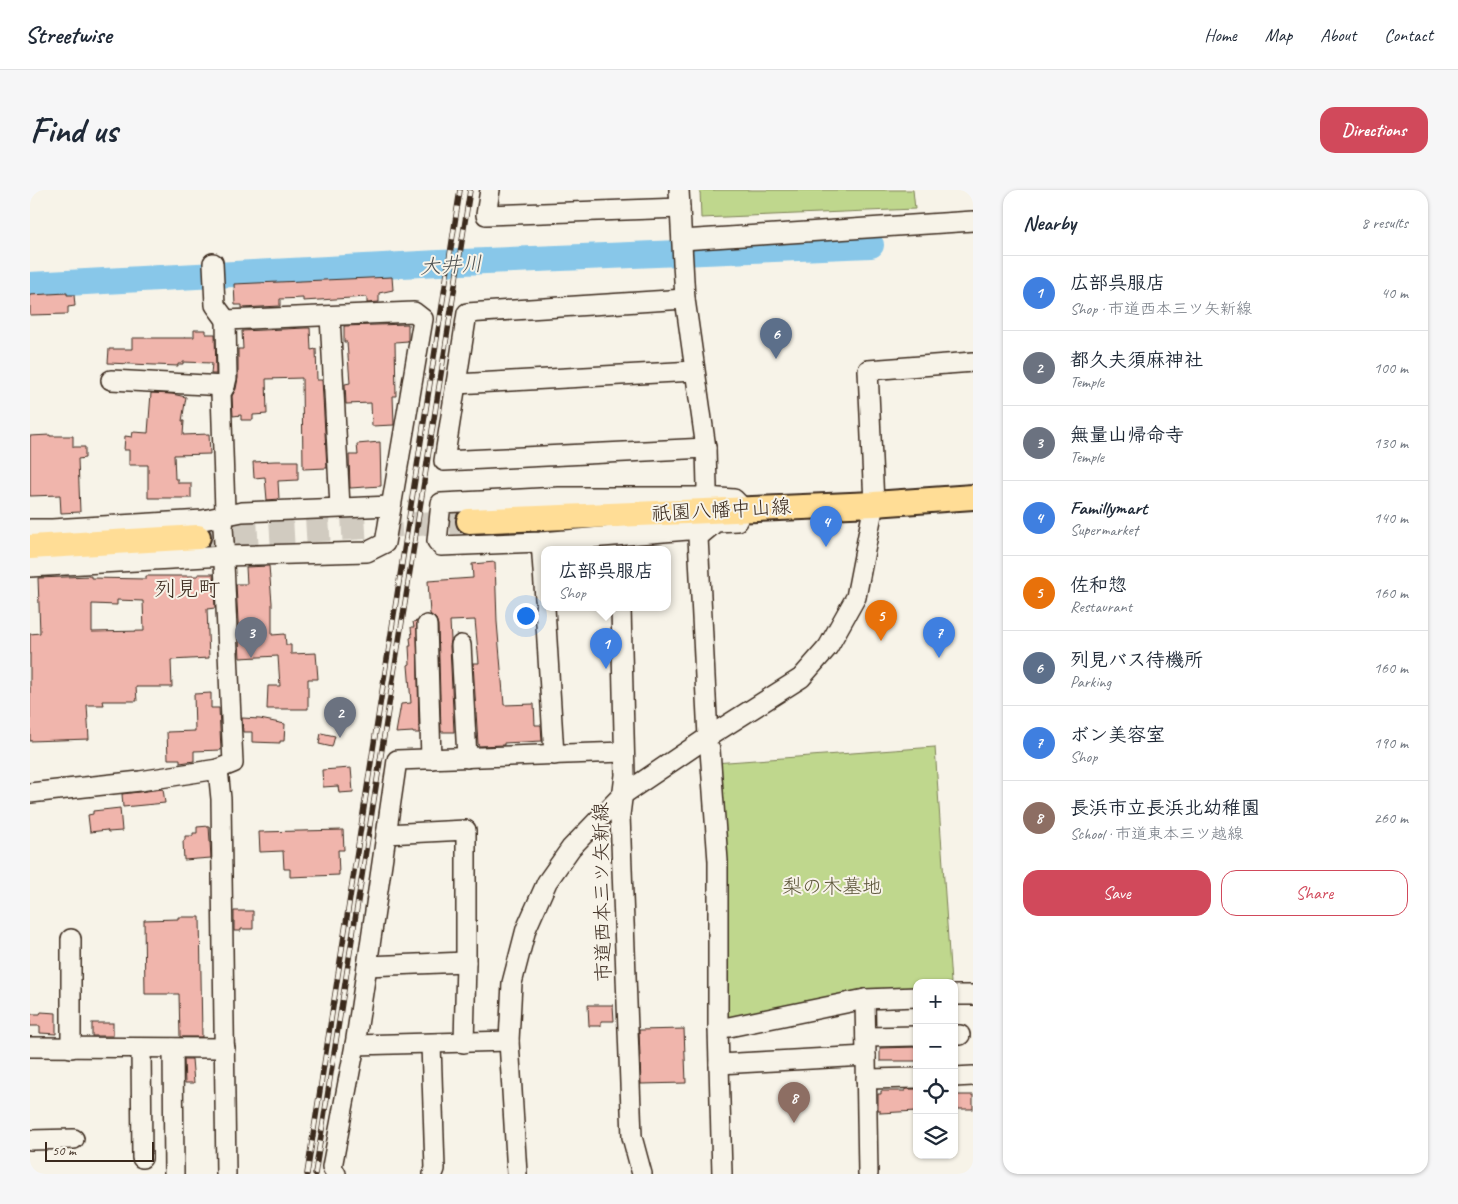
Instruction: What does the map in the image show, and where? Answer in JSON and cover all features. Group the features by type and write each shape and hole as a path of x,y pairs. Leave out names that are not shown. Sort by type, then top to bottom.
{"main road":[{"name":"祇園八幡中山線","path":"469,521 874,504 973,497"},
{"path":"30,547 198,537"}],"street":[{"path":"490,190 486,215 679,199 685,299 706,448 707,487 705,497"},
{"path":"682,249 973,221"},
{"path":"30,792 140,781 218,769 233,763 224,535 221,393 227,378 226,320 215,305 213,271"},
{"path":"685,299 467,313 444,461 706,448"},
{"path":"30,567 224,535 367,552 384,544 423,319 414,312 226,320"},
{"path":"330,316 340,507"},
{"path":"517,1174 509,1042 512,983 526,929 547,882 571,848 621,796 709,744 801,678 828,647 856,597 874,504 868,370 973,362"},
{"path":"456,384 694,371"},
{"path":"111,380 225,386"},
{"path":"559,497 705,497 734,499 744,509 737,521 716,522 688,530 619,543 541,542 441,546 436,541 441,503 559,497"},
{"path":"224,535 242,512 391,506"},
{"path":"30,529 203,520 224,535"},
{"path":"716,522 698,537 709,744 718,860 718,1028 722,1174"},
{"path":"541,542 541,546"},
{"path":"545,611 554,755"},
{"name":"市道西本三ツ矢新線","path":"620,611 625,775 620,815 632,1137 642,1174"},
{"path":"427,625 431,759"},
{"path":"461,645 467,758"},
{"path":"336,1174 332,1167 355,1045 397,760 624,752"},
{"path":"218,769 221,799 226,1174"},
{"path":"386,834 466,830 464,1043"},
{"path":"71,939 71,1048"},
{"path":"367,966 466,962"},
{"path":"958,995 973,995"},
{"path":"718,1028 865,999 913,996"},
{"path":"865,999 868,1174"},
{"path":"866,1037 913,1036"},
{"path":"355,1045 509,1042"},
{"path":"431,1044 435,1169 433,1174"},
{"path":"30,1047 225,1048"},
{"path":"141,1048 142,1158"},
{"path":"173,1048 174,1174"},
{"path":"719,1064 866,1056"},
{"path":"958,1077 973,1076"},
{"path":"866,1079 913,1078"},
{"path":"30,1140 74,1139"}],"green space":[{"path":"700,190 913,190 915,209 701,218"},
{"name":"梨の木墓地","path":"935,747 951,979 913,979 913,996 719,1026 714,763"}],"building":[{"path":"392,277 393,290 379,293 379,302 367,303 367,297 303,301 303,298 280,299 280,306 242,308 242,305 235,305 234,284"},
{"path":"67,293 67,295 74,295 75,306 68,307 68,314 30,315 30,295"},
{"path":"408,324 408,341 395,342 396,396 393,396 394,425 372,426 371,403 346,404 345,384 350,383 347,342 344,342 344,326"},
{"path":"310,328 311,350 316,349 317,380 322,380 327,468 303,469 302,378 266,379 267,414 253,415 253,420 241,420 241,415 233,416 232,396 236,389 238,378 238,349 243,349 242,331"},
{"path":"194,330 206,330 206,334 215,334 216,374 211,374 212,363 183,362 183,364 178,364 178,366 108,363 109,349 132,349 132,338 194,337"},
{"path":"151,393 186,397 182,421 184,421 183,435 209,434 210,454 174,455 175,479 178,479 178,483 191,483 191,498 148,498 148,465 129,465 129,450 124,450 125,436 132,437 133,432 148,433"},
{"path":"30,436 73,436 73,447 85,447 85,458 78,459 80,512 61,513 60,495 30,496"},
{"path":"380,442 381,486 350,488 349,455 358,455 357,444"},
{"path":"298,461 298,480 278,481 279,499 267,500 265,477 254,478 253,462"},
{"path":"495,562 497,622 504,705 534,704 535,725 541,725 542,741 479,746 473,663 479,663 475,620 450,621 454,732 441,732 438,625 436,619 430,614 428,581 473,578 472,564"},
{"path":"269,566 272,635 285,634 286,645 291,645 291,654 316,653 318,679 308,679 308,709 267,709 268,686 280,686 278,656 240,658 236,584 247,584 246,567"},
{"path":"198,574 213,574 215,608 207,609 209,658 171,660 172,687 136,687 137,701 103,701 104,705 87,705 89,739 30,741 30,634 40,633 38,578 91,576 91,578 146,579 146,576 198,576","holes":["117,600 143,601 144,631 92,632 92,604 117,605"]},
{"path":"417,621 419,733 396,733 401,704 411,703 408,665 410,664 409,646 411,646 410,638 412,637 411,627 414,627 413,622"},
{"path":"211,693 211,708 219,708 221,750 194,751 194,761 180,763 180,759 168,759 167,732 195,731 194,694"},
{"path":"242,718 285,724 284,741 280,741 280,743 252,742 252,732 243,732"},
{"path":"321,733 335,736 332,747 319,744"},
{"path":"351,768 353,792 339,793 338,786 323,787 322,770"},
{"path":"163,789 165,803 123,807 122,794"},
{"path":"120,808 122,831 90,832 88,815 93,814 93,811"},
{"path":"209,826 211,858 184,860 183,841 185,836 193,836 193,833 197,833 197,827"},
{"path":"343,830 344,850 338,850 339,875 290,877 290,869 284,869 283,851 260,852 259,832"},
{"path":"234,911 253,911 253,929 234,931"},
{"path":"178,917 200,917 202,1037 180,1037 179,994 145,994 144,920 178,919"},
{"path":"588,1005 613,1005 614,1021 601,1021 601,1026 589,1026"},
{"path":"41,1012 56,1013 56,1034 40,1033 40,1026 30,1026 30,1014 40,1014"},
{"path":"92,1023 113,1023 113,1036 92,1036"},
{"path":"684,1029 686,1083 641,1084 639,1030"},
{"path":"913,1047 913,1061 880,1061 880,1048"},
{"path":"184,1059 192,1059 194,1083 185,1083"},
{"path":"905,1089 913,1089 913,1111 880,1113 880,1110 878,1110 878,1094 881,1094 881,1091 905,1091"},
{"path":"958,1095 973,1095 973,1109 958,1109"}],"waterway":[{"name":"大井川","path":"30,285 439,263 871,245"}],"tunnel":[{"path":"198,537 469,521"}],"railway":[{"path":"307,1174 460,190"},
{"path":"315,1174 470,190"}],"place":[{"name":"列見バス待機所","path":"776,359"},
{"name":"Famillymart","path":"826,547"},
{"name":"佐和惣","path":"881,641"},
{"name":"無量山帰命寺","path":"251,658"},
{"name":"ボン美容室","path":"939,658"},
{"name":"広部呉服店","path":"606,669"},
{"name":"都久夫須麻神社","path":"340,738"},
{"name":"長浜市立長浜北幼稚園","path":"794,1123"}],"district":[{"name":"列見町","path":"187,589"}]}
